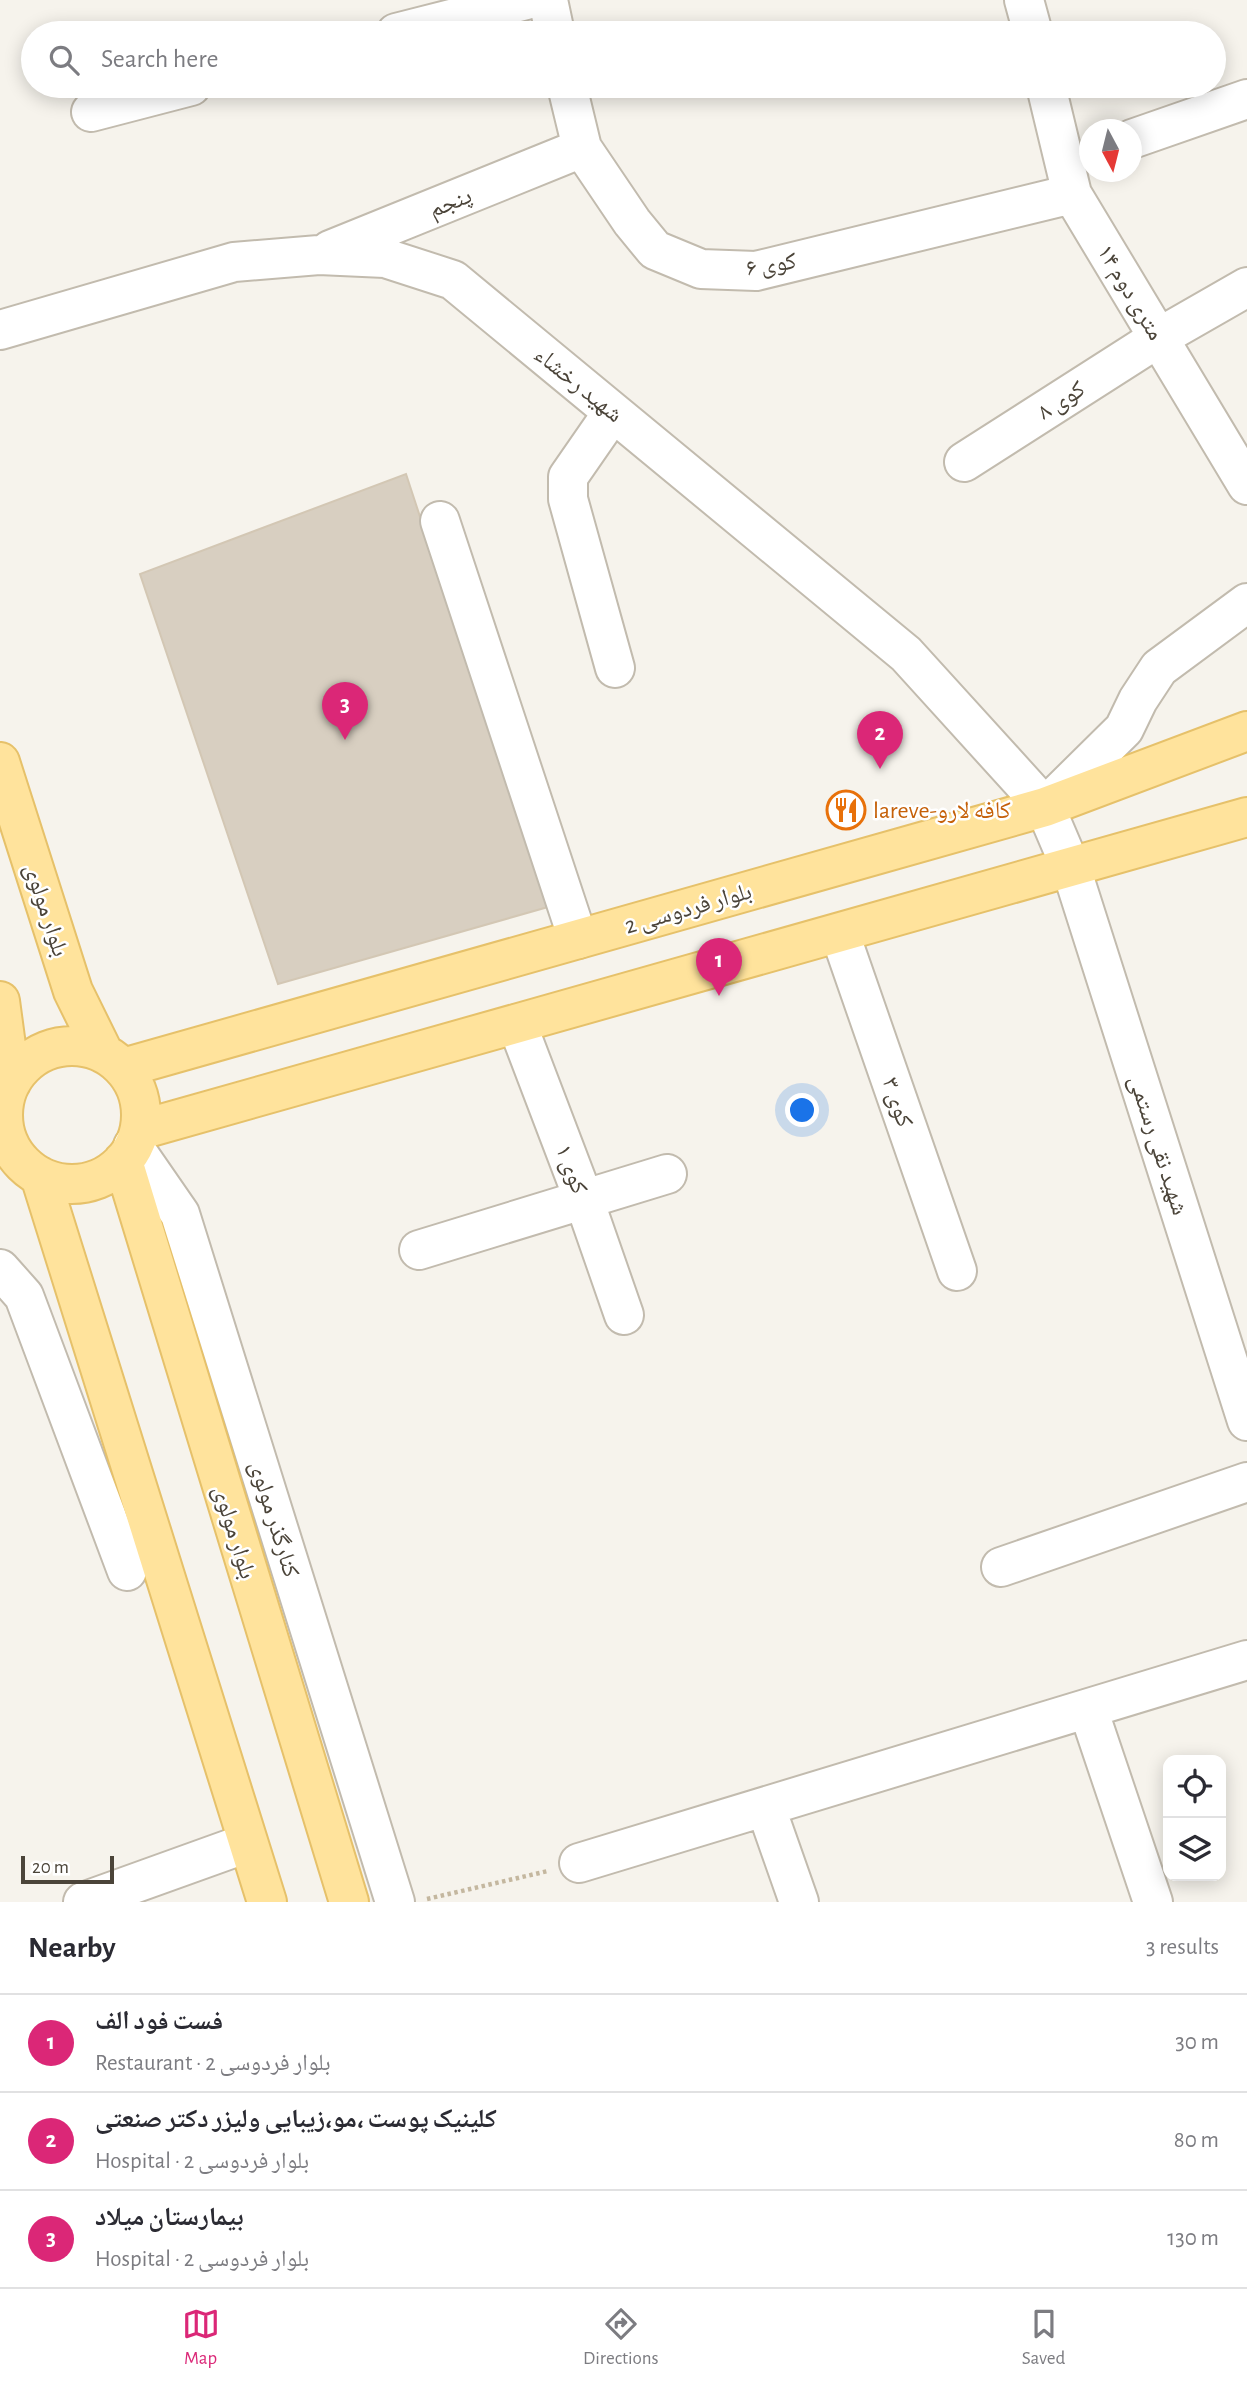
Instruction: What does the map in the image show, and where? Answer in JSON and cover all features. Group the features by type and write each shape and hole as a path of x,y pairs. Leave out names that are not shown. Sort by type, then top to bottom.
{"main road":[{"name":"بلوار فردوسی 2","path":"114,1061 578,939 1045,807 1247,731"},
{"name":"بلوار مولوی","path":"0,762 73,991 114,1061"},
{"path":"20,1167 57,1182 93,1180 132,1146 517,1024 1247,817"},
{"path":"0,1001 5,1132 20,1167 267,1902"},
{"path":"5,1095 28,1063 52,1049 87,1048 114,1061 139,1097 132,1146"},
{"name":"بلوار مولوی","path":"132,1146 349,1902"}],"street":[{"path":"444,21 526,0"},
{"path":"548,0 552,21"},
{"path":"1024,0 1030,21"},
{"path":"91,111 143,98"},
{"name":"کوی ۶","path":"570,98 582,148 655,250 701,269 756,271 1076,170"},
{"name":"۱۴ متری دوم","path":"1050,98 1076,170 1158,338 1247,485"},
{"path":"1142,136 1247,99"},
{"name":"پنجم","path":"319,255 582,148"},
{"name":"شهید رخشاء","path":"0,330 234,262 319,255 385,258 453,280 906,654 1045,807 1071,868"},
{"name":"کوی ۸","path":"964,461 1158,338 1247,287"},
{"path":"613,412 578,459 568,478 568,499 615,668"},
{"path":"440,521 578,939"},
{"path":"1045,807 1124,729 1138,700 1160,668 1247,603"},
{"name":"شهید نقی رستمی","path":"1071,868 1247,1421"},
{"name":"کوی ۳","path":"840,934 957,1270"},
{"name":"کوی ۱","path":"517,1024 584,1199 624,1315"},
{"name":"کنارگذر مولوی","path":"132,1146 180,1214 395,1902"},
{"path":"419,1250 667,1174"},
{"path":"0,1269 24,1296 127,1571"},
{"path":"1001,1567 1247,1482"},
{"path":"579,1863 1247,1660"},
{"path":"1088,1709 1153,1902"},
{"path":"766,1808 799,1902"},
{"path":"83,1902 247,1843"}],"path":[{"path":"414,1902 579,1863"}],"building":[{"path":"406,474 548,907 278,984 140,574"}],"place":[{"name":"بیمارستان میلاد","path":"345,740"},
{"name":"کلینیک پوست ،مو،زیبایی ولیزر دکتر صنعتی","path":"880,769"},
{"name":"lareve-کافه لارو","path":"846,810"},
{"name":"فست فود الف","path":"719,996"}]}
